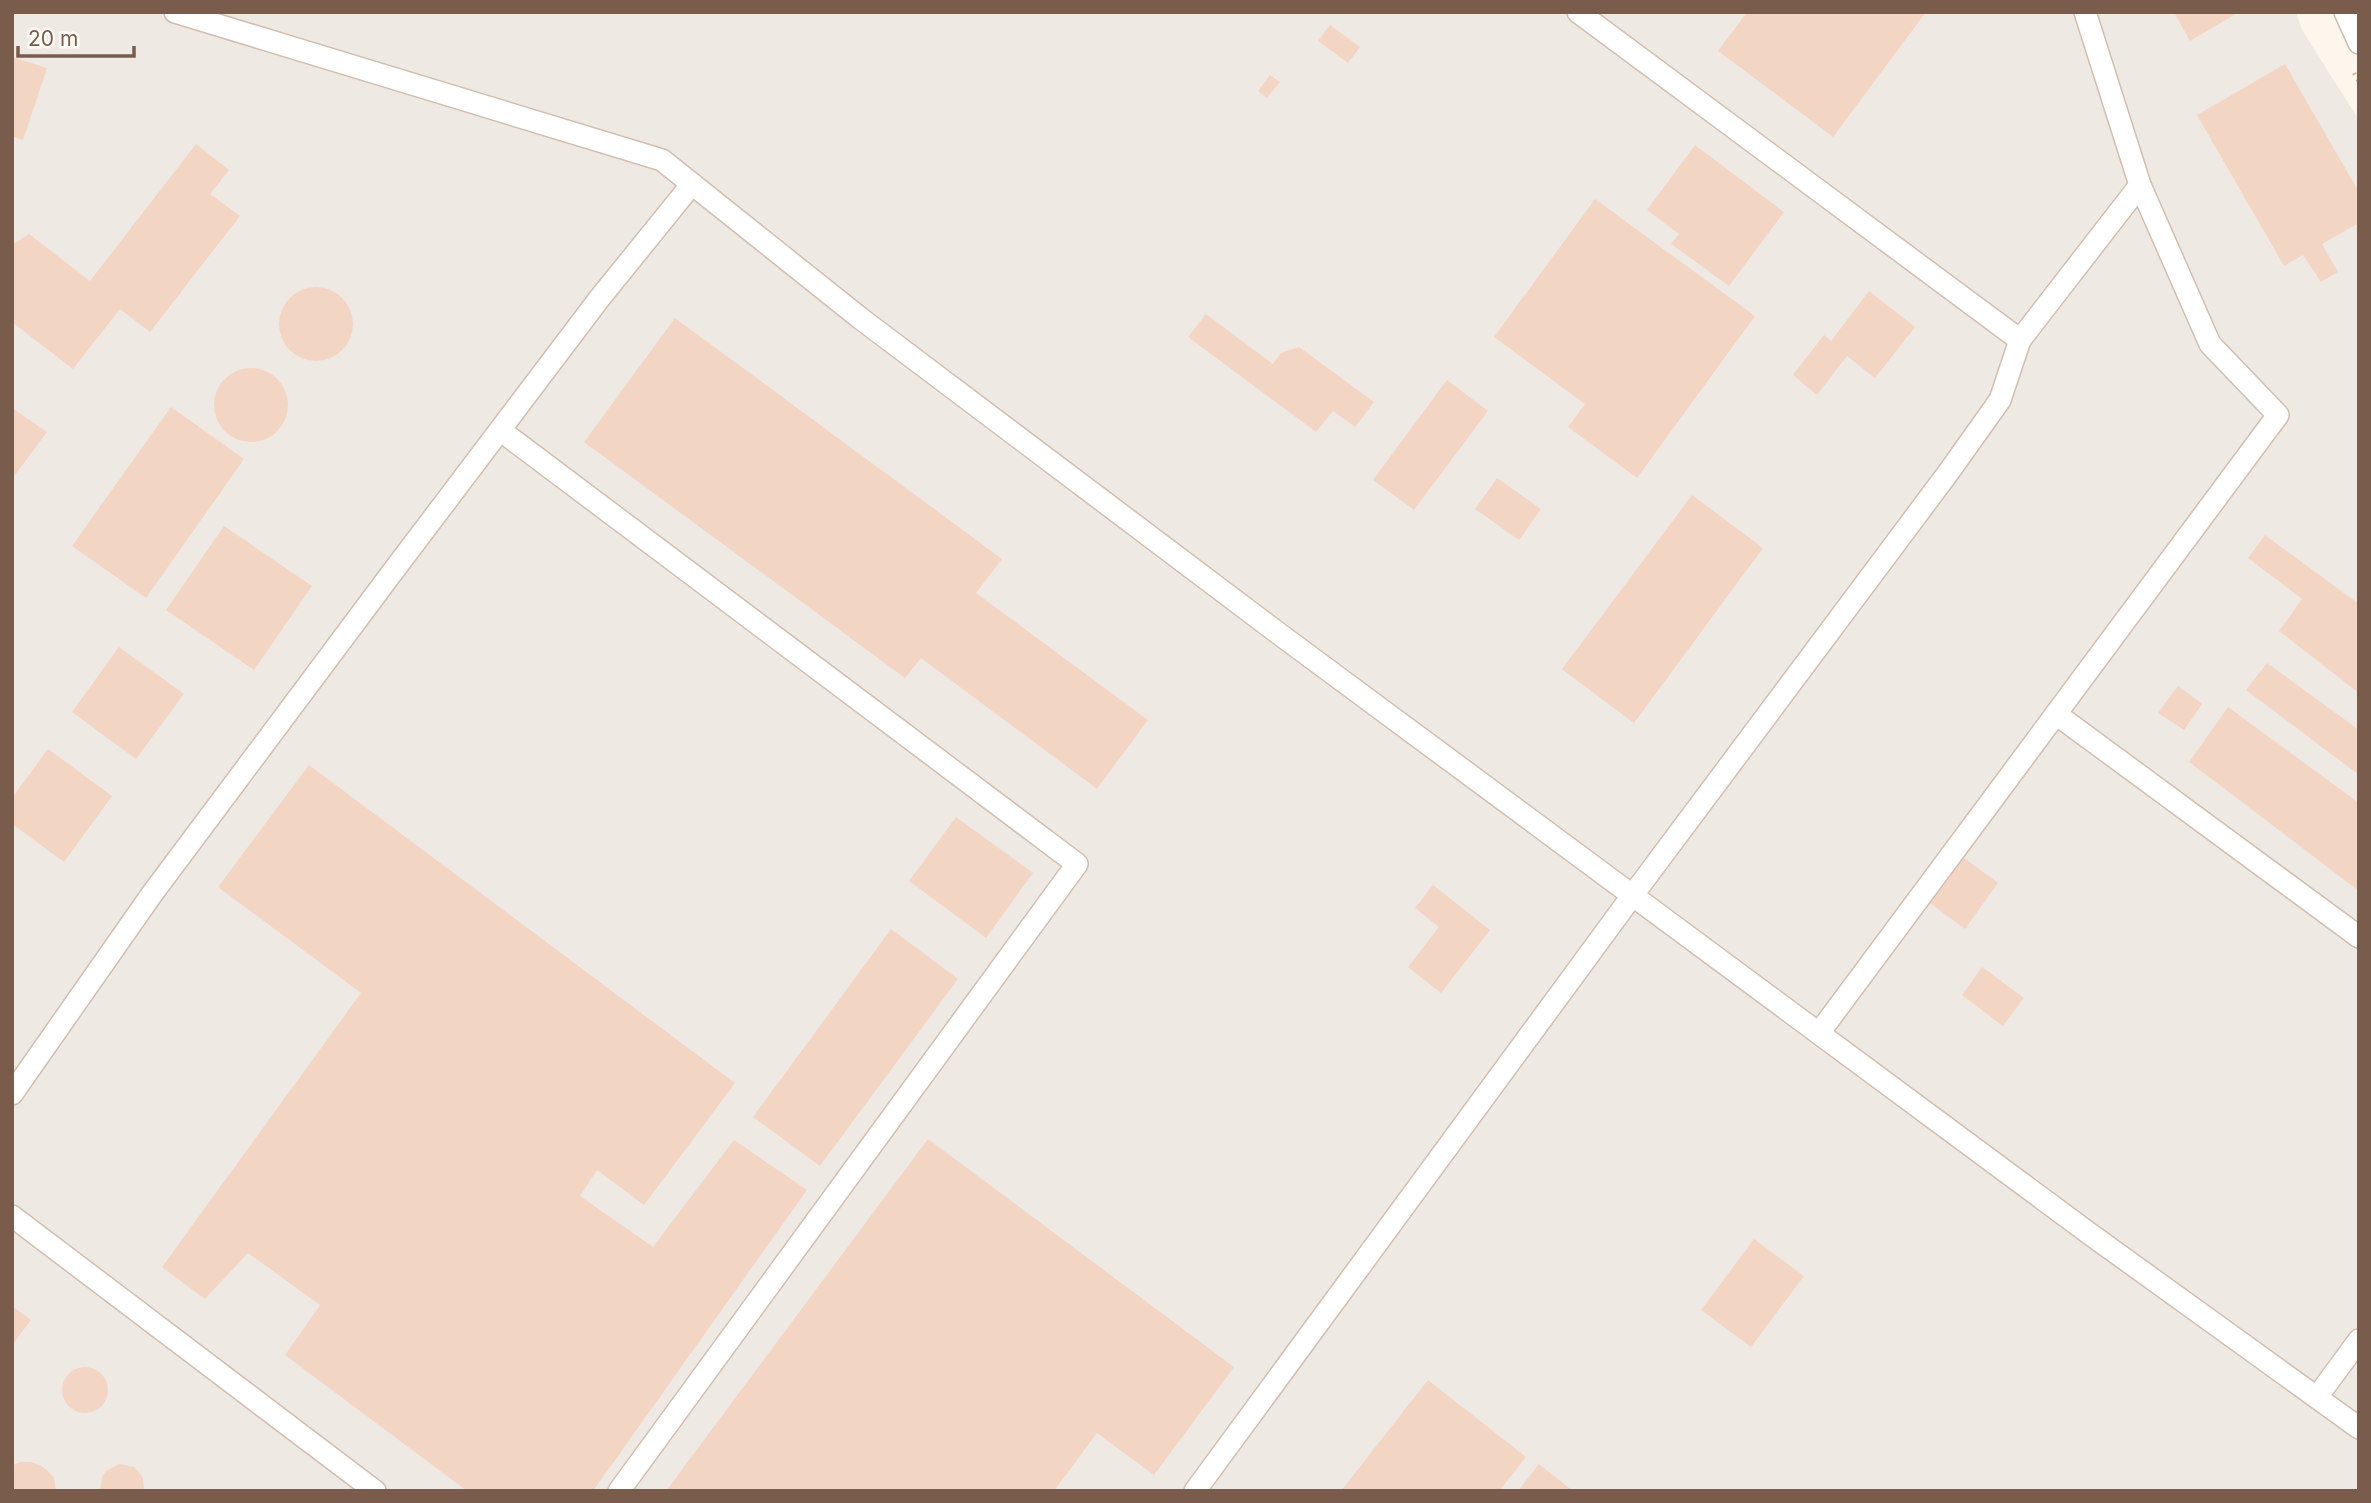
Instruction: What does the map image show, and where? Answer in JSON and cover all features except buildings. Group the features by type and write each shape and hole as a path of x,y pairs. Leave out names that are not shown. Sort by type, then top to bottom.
{"lane":[{"path":"176,12 662,160 860,318 1632,895 2359,1427"},
{"path":"1578,12 2020,340"},
{"path":"1819,1033 2278,415 2210,344 2140,185 2085,12"},
{"path":"2345,12 2359,43"},
{"path":"12,1094 152,894 599,299 692,184"},
{"path":"1195,1491 1632,895 1940,484 2000,400 2020,340 2140,185"},
{"path":"500,430 1077,864 619,1491"},
{"path":"2056,714 2359,937"},
{"path":"12,1216 374,1491"},
{"path":"2317,1397 2359,1340"}],"shaded area":[{"path":"12,12 2296,12 2302,30 2359,120 2359,1491 12,1491"}]}
